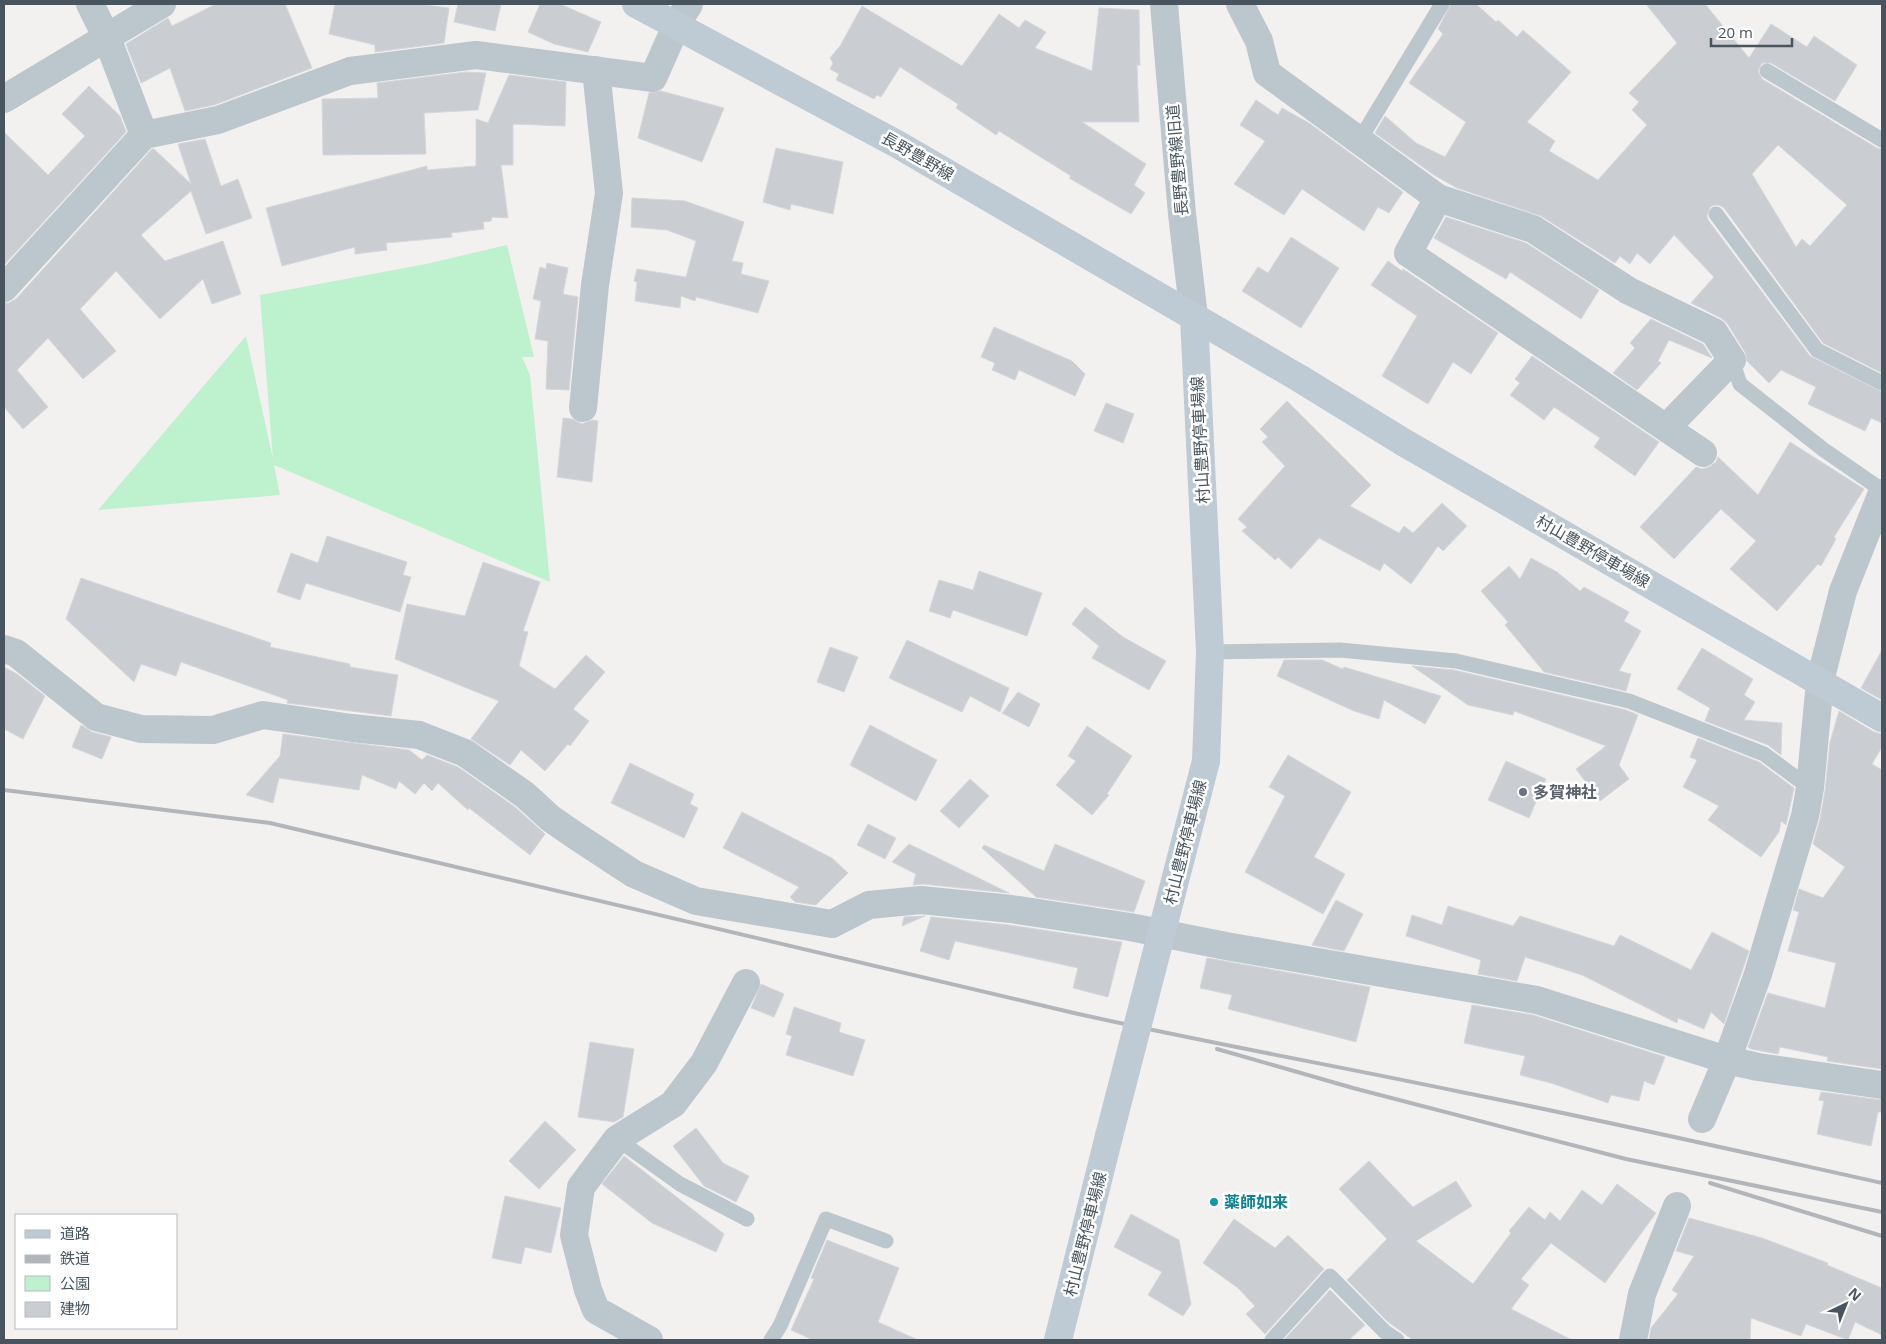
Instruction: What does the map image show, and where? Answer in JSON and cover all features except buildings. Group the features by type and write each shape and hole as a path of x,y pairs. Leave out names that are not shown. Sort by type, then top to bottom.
{"main road":[{"name":"長野豊野線","path":"636,4 683,14 897,144 1194,316"},
{"name":"村山豊野停車場線","path":"1058,1340 1206,761 1210,652 1194,316"},
{"name":"村山豊野停車場線","path":"1194,316 1404,442 1882,718"}],"street":[{"path":"90,4 107,38 144,135"},
{"path":"4,99 162,4"},
{"name":"長野豊野線旧道","path":"1164,4 1182,214 1194,316"},
{"path":"1240,4 1259,41 1267,74 1438,198 1534,229 1629,292 1714,332 1732,360 1666,428"},
{"path":"4,288 144,135 218,120 350,71 476,55 653,78 683,14"},
{"path":"583,408 595,286 609,193 596,70"},
{"path":"1438,198 1408,253 1703,453"},
{"path":"1702,1119 1727,1060 1758,974 1805,816 1810,788 1820,681 1843,591 1882,491"},
{"path":"4,649 16,653 96,717 141,729 213,730 263,715 352,728 419,735 464,753 525,795 550,818 634,874 696,901 832,924 869,905 920,900 1011,910 1130,927 1226,946 1537,1000 1727,1060 1882,1085"},
{"path":"649,1340 596,1310 588,1290 574,1235 581,1188 617,1139 673,1104 704,1063 746,983"},
{"path":"1634,1340 1642,1294 1677,1206"}],"lane":[{"path":"1359,141 1442,4"},
{"path":"1767,71 1882,140"},
{"path":"1716,214 1817,350 1882,383"},
{"path":"1732,360 1740,384 1824,450 1882,491"},
{"path":"1210,652 1340,650 1456,661 1630,701 1764,754 1810,788"},
{"path":"617,1139 680,1184 747,1220"},
{"path":"771,1340 780,1326 826,1218 886,1241"},
{"path":"1272,1340 1330,1276 1385,1332 1397,1340"}],"green space":[{"path":"507,245 534,357 522,357 530,375 550,582 274,465 280,495 98,510 246,336 273,459 260,295 426,264"}],"railway":[{"path":"4,790 270,823 1074,1013 1672,1136 1882,1183"},
{"path":"1217,1049 1353,1088 1626,1159 1882,1212"},
{"path":"1710,1183 1882,1236"}],"place":[{"name":"多賀神社","path":"1523,792"},
{"name":"薬師如来","path":"1214,1202"}]}
